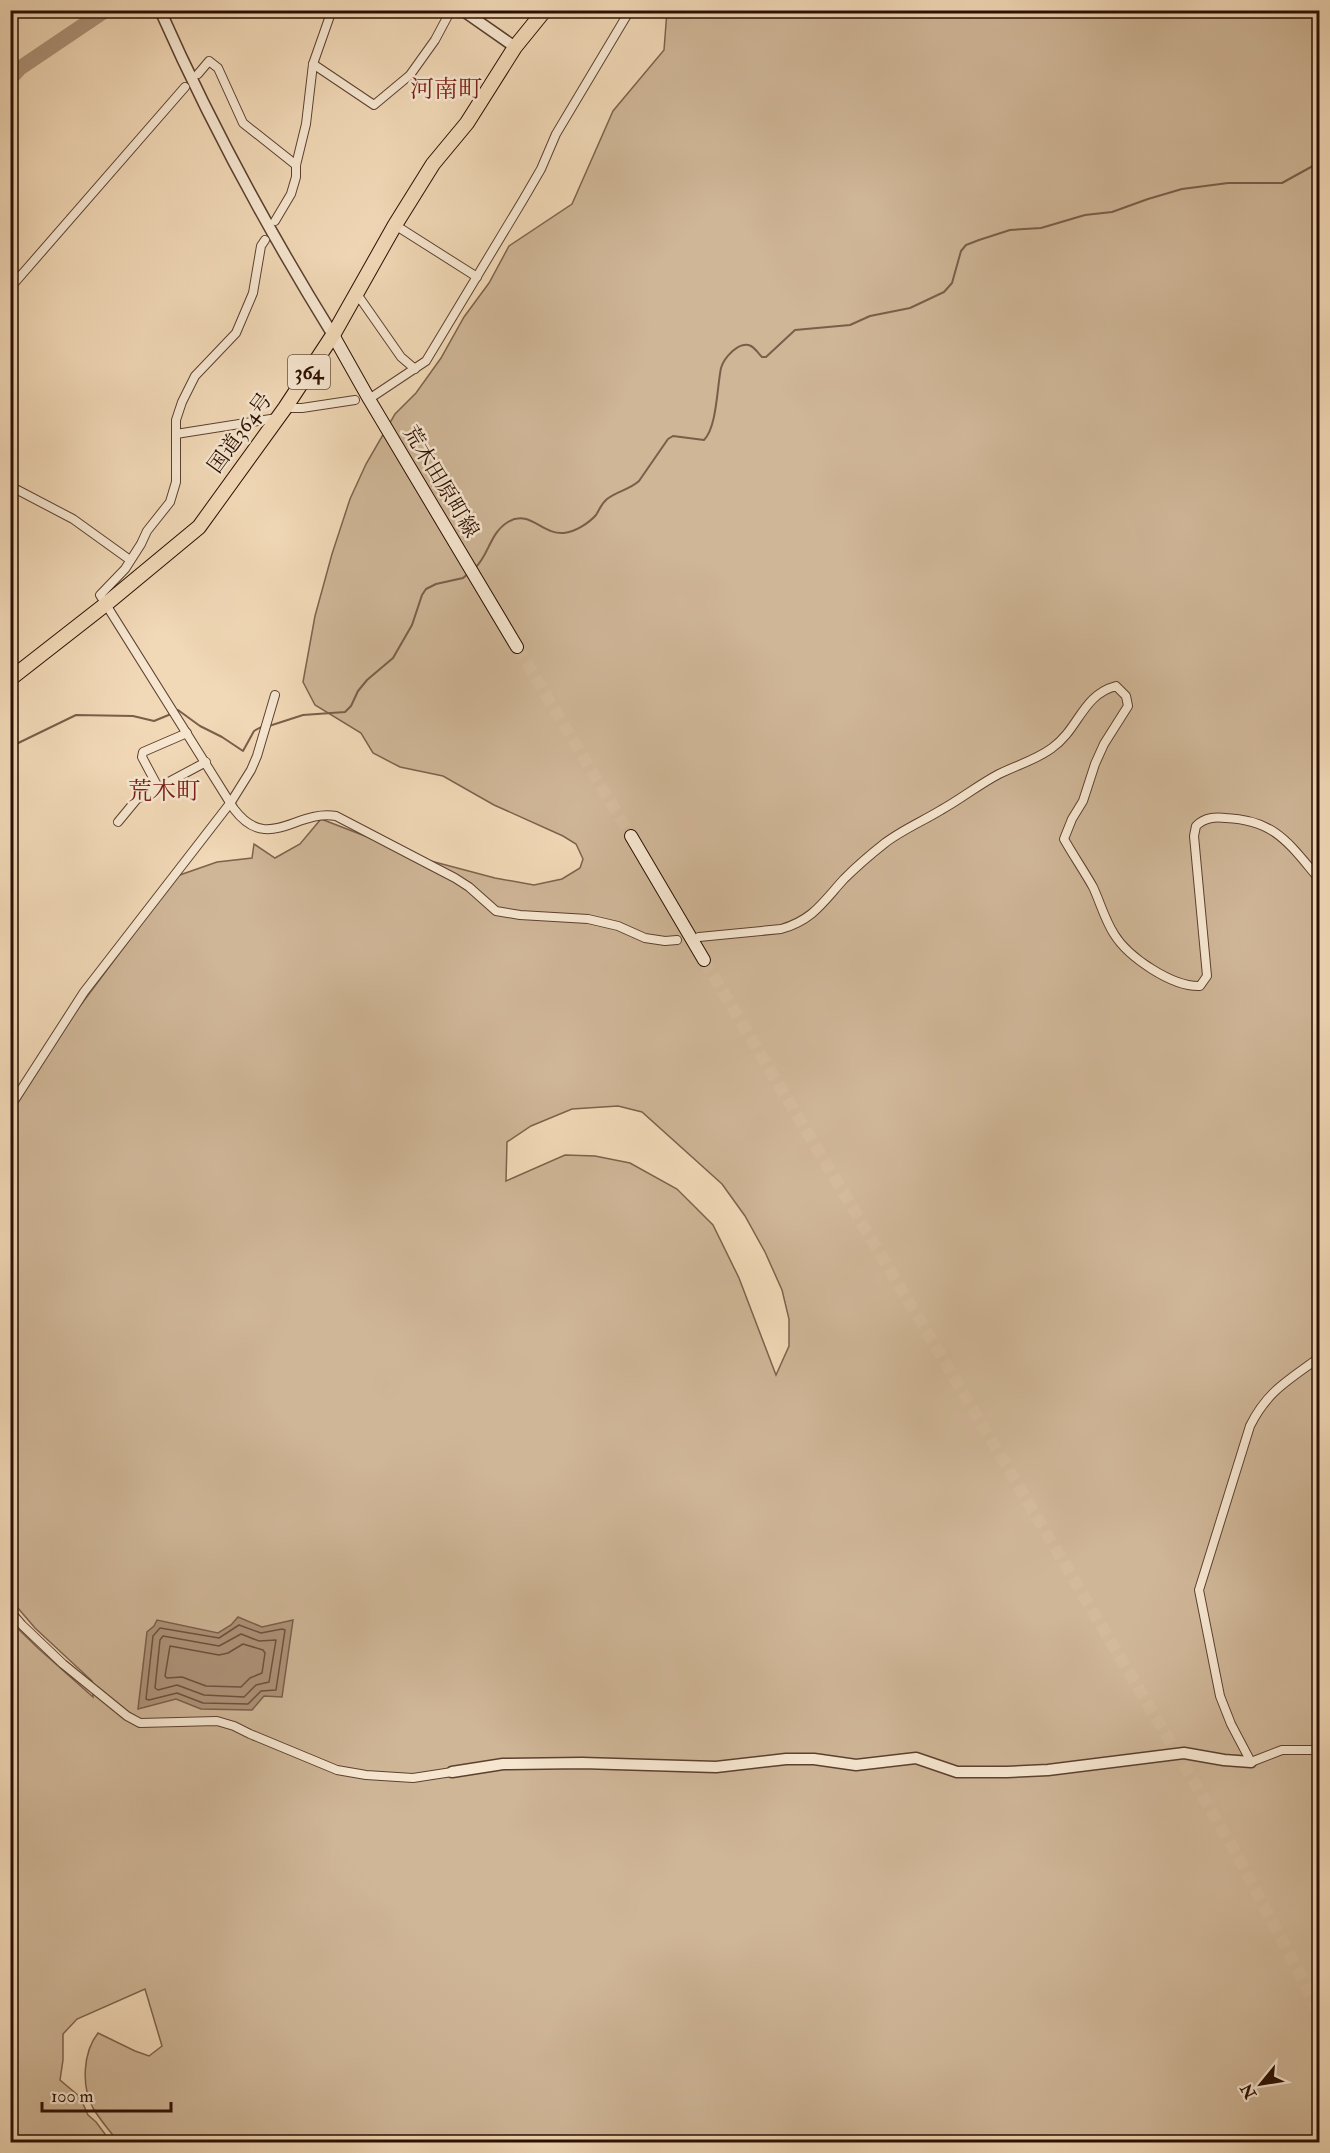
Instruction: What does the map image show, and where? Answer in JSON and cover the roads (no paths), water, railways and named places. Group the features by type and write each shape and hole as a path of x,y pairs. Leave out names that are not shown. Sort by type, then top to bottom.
{"highway":[{"name":"国道364号","path":"10,679 106,604 199,526 281,413 333,335 395,225 433,164 467,123 538,14"}],"main road":[{"name":"荒木田原町線","path":"333,335 517,647"},
{"path":"631,836 704,960"}],"street":[{"path":"160,10 187,71 256,204 333,335"},
{"path":"275,221 291,194 296,177 296,165 306,124 313,64 332,10"},
{"path":"313,64 374,105 410,75 435,40 451,10"},
{"path":"462,10 515,47"},
{"path":"369,399 426,362 541,169 556,134 630,10"},
{"path":"198,74 209,61 218,68 243,123 296,165"},
{"path":"10,288 185,87"},
{"path":"395,225 477,277"},
{"path":"264,240 253,294 236,333 195,376 176,420 177,473 175,490 170,502 147,531 120,576 100,595 241,819 258,830 266,831 327,815 336,816 469,887 496,911 520,915 581,918 618,926 645,938 677,940"},
{"path":"357,294 401,357 415,369"},
{"path":"176,434 302,408 355,400"},
{"path":"10,486 73,519 130,560"},
{"path":"699,938 781,929 809,917 867,857 888,841 988,780 1038,758 1053,748 1066,737 1096,694 1116,686 1126,696 1128,706 1104,744 1083,801 1064,839 1091,884 1114,935 1136,958 1161,974 1191,986 1200,986 1207,976 1194,836 1196,826 1206,819 1215,817 1245,819 1270,827 1288,843 1320,880"},
{"path":"10,1107 84,992 231,802 257,756 275,695"},
{"path":"158,787 142,753 187,733"},
{"path":"118,822 137,799 206,762"},
{"path":"1251,1762 1230,1724 1220,1696 1199,1590 1256,1413 1276,1389 1320,1357"},
{"path":"10,1611 63,1664 127,1716 140,1723 217,1721 337,1770 366,1775 413,1778 503,1764 582,1763 716,1767 786,1759 814,1759 856,1765 916,1758 957,1772 1007,1772 1048,1770 1184,1753 1251,1762 1282,1750 1320,1750"}],"water":[{"path":"238,1617 262,1627 293,1620 282,1697 264,1696 252,1710 201,1709 176,1699 138,1709 147,1632 157,1620 218,1633 231,1625"}],"waterway":[{"path":"10,79 20,68 106,10"},
{"path":"476,567 497,532 508,522 523,519 530,520 556,533 573,531 593,518 607,499 639,481 668,439 673,436 704,440 712,426 721,368 725,360 737,348 751,346 762,357 766,357 795,330 850,325 870,316 910,308 944,292 952,283 961,251 966,245 1010,230 1041,228 1085,215 1112,212 1182,189 1228,183 1282,183 1320,162"},
{"path":"269,726 303,715 345,712 367,680 393,658 412,625 426,589 436,584 463,578 469,573"},
{"path":"176,711 178,710 243,751 254,731 263,726"},
{"path":"10,747 76,715 133,716 154,721 171,714"}],"tunnel":[{"path":"517,647 631,836"},
{"path":"704,960 1232,1846 1302,1978 1320,2017"}],"district":[{"name":"河南町","path":"446,89"},
{"name":"荒木町","path":"164,791"}]}
